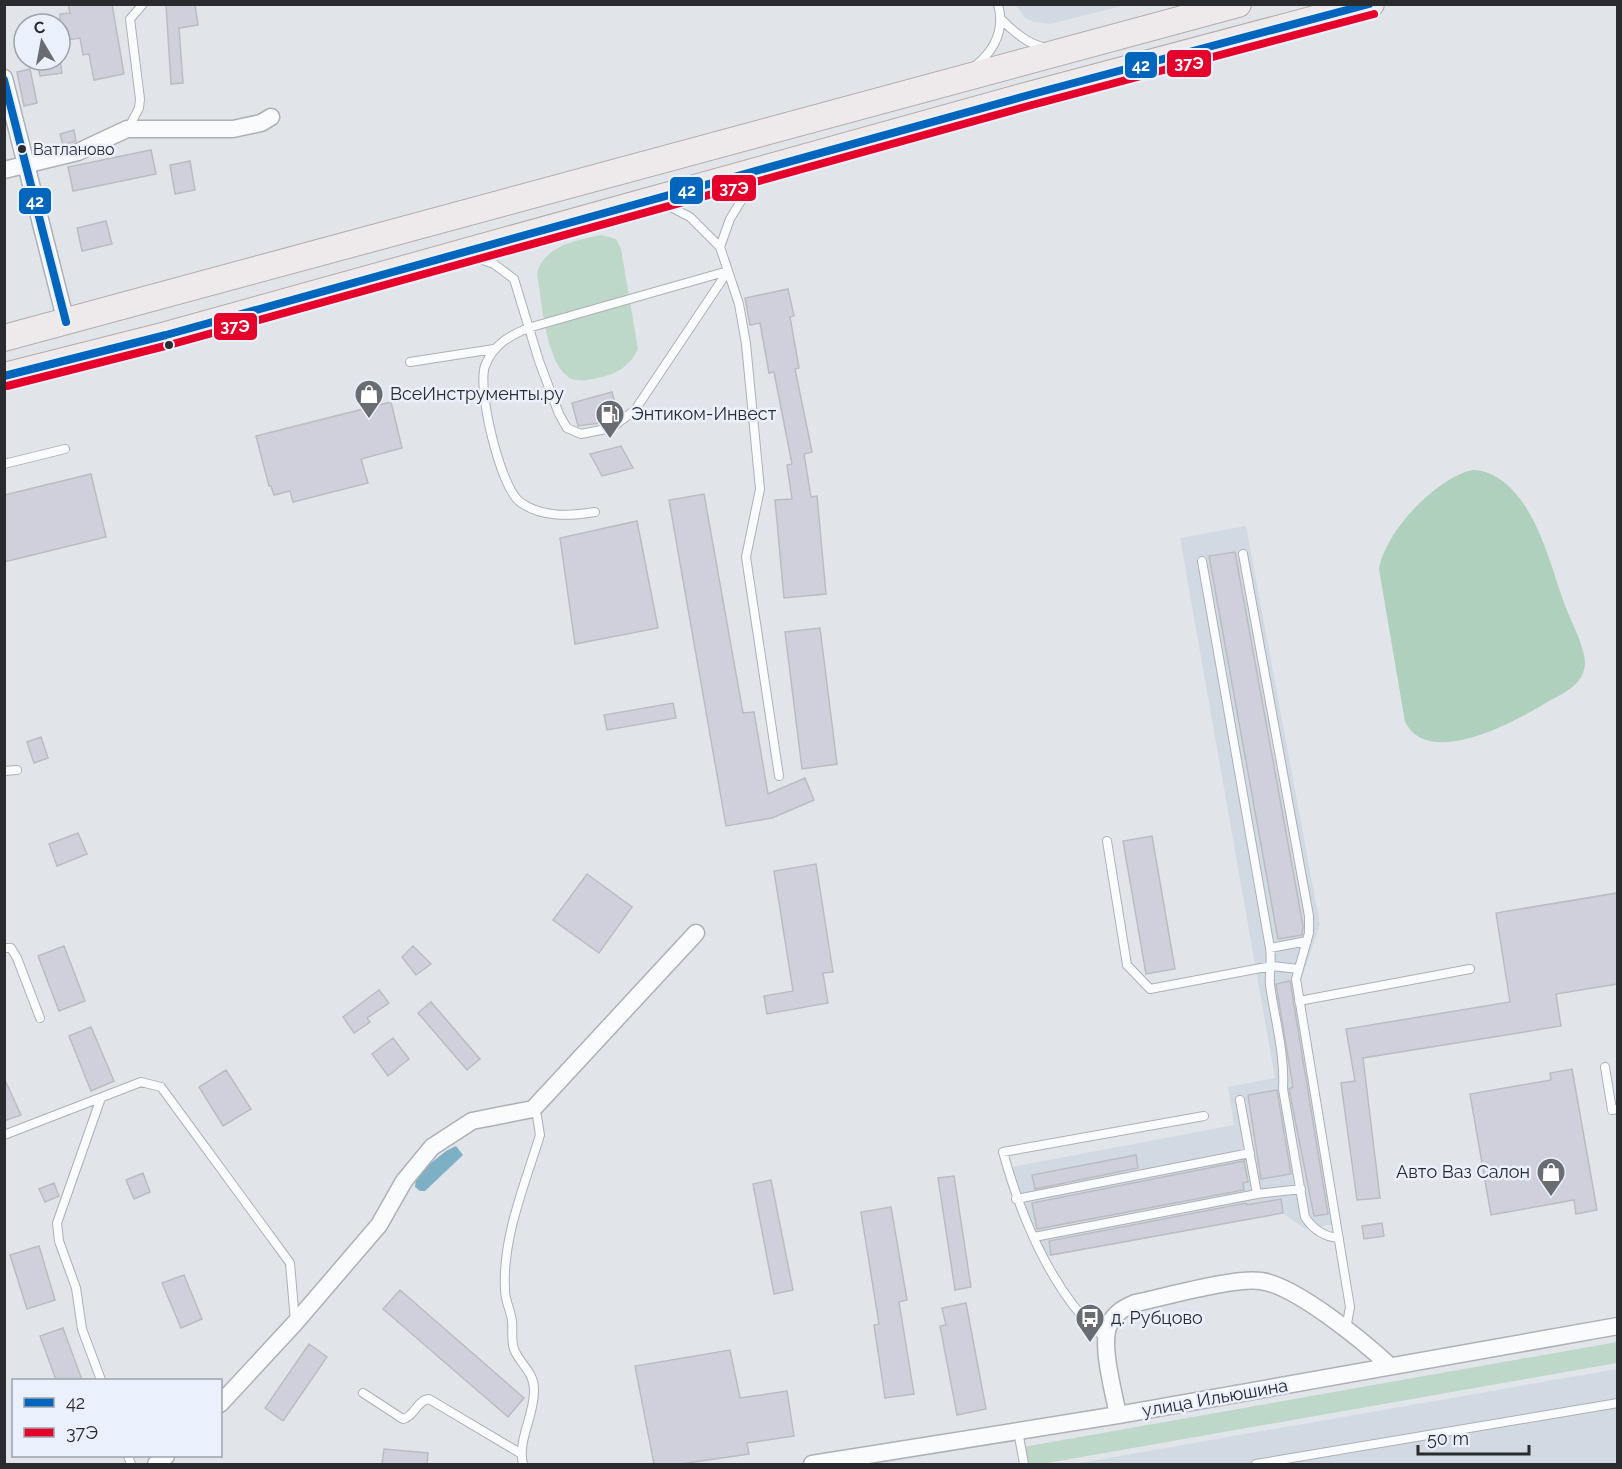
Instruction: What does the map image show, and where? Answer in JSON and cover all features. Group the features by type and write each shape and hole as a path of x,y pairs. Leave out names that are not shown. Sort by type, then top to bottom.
{"main road":[{"path":"4,338 1238,4"},
{"path":"4,376 166,335 763,169 1371,4"}],"street":[{"path":"4,78 66,322"},
{"path":"4,170 78,152 128,129 233,129 261,123 271,117"},
{"path":"222,1402 295,1323 379,1225 404,1181 432,1147 472,1121 533,1109 696,933"},
{"path":"1118,1415 1106,1339 1109,1324 1119,1311 1135,1303 1259,1280 1289,1291 1346,1330 1390,1366"},
{"name":"улица Ильюшина","path":"812,1464 1118,1415 1617,1326"}],"lane":[{"path":"128,129 139,108 140,99 130,19 143,4"},
{"path":"957,80 983,59 998,38 1002,20 998,4"},
{"path":"1002,20 1016,34 1035,46 1060,51"},
{"path":"720,247 742,198 763,169"},
{"path":"651,200 675,207 690,217 720,247 739,304 746,344 760,489 746,557 779,777"},
{"path":"462,253 494,264 514,279 549,390 567,428 581,434 611,428 635,410 728,271"},
{"path":"595,512 567,517 543,513 518,501 502,475 483,394 484,368 494,349 509,336 528,328 728,271"},
{"path":"410,362 494,349"},
{"path":"4,464 65,449"},
{"path":"1243,554 1308,916 1306,941 1296,979 1350,1307 1346,1330"},
{"path":"1202,561 1270,948 1272,966 1270,981 1284,1072 1284,1089 1305,1217 1324,1235 1339,1238"},
{"path":"4,771 17,770"},
{"path":"1107,840 1127,965 1150,989 1272,966 1299,969"},
{"path":"1270,948 1306,941"},
{"path":"4,948 10,948 17,958 40,1018"},
{"path":"1299,1001 1470,969"},
{"path":"1605,1067 1612,1110 1617,1109"},
{"path":"4,1135 141,1082 161,1087 290,1263 295,1323"},
{"path":"101,1098 57,1223 59,1241 76,1288 82,1329 101,1379"},
{"path":"1240,1100 1257,1194"},
{"path":"523,1464 520,1453 533,1409 534,1388 532,1376 514,1348 512,1319 504,1293 508,1244 540,1135 537,1116 533,1109"},
{"path":"1106,1339 1074,1306 1034,1237 1016,1199 1003,1152 1204,1116"},
{"path":"1016,1199 1250,1153"},
{"path":"1034,1237 1257,1194 1301,1189"},
{"path":"363,1393 403,1419 409,1416 423,1400 429,1399 520,1453"},
{"path":"1256,1464 1617,1403"},
{"path":"1018,1431 1024,1464"}],"shaded area":[{"path":"1016,5 1126,5 1050,24 1025,18"},
{"path":"1246,526 1320,925 1300,983 1340,1223 1305,1229 1283,1213 1039,1258 1002,1169 1234,1125 1228,1087 1275,1078 1180,538"},
{"path":"1617,1369 1617,1464 1074,1464"}],"green space":[{"path":"601,235 616,239 621,249 638,349 627,365 617,372 594,379 574,380 560,368 549,343 537,274 540,264 546,257 562,246"},
{"path":"1472,470 1486,472 1499,478 1515,493 1528,511 1541,537 1580,640 1585,668 1580,679 1571,688 1513,721 1472,737 1452,742 1433,742 1417,735 1405,722 1379,569 1383,554 1391,539 1414,509 1443,484"},
{"path":"1617,1342 1617,1363 1042,1464 1026,1464 1023,1447"}],"water":[{"path":"456,1146 463,1155 425,1191 420,1191 415,1187 416,1175 446,1151"}],"building":[{"path":"68,4 112,4 124,74 94,80 89,54 83,55 80,38 72,39 72,12 70,12"},
{"path":"166,4 195,4 198,25 179,28 183,83 171,84"},
{"path":"17,72 31,72 37,103 24,106"},
{"path":"39,72 62,72 62,73 40,76"},
{"path":"74,130 76,141 63,145 60,134"},
{"path":"151,150 156,174 73,191 68,167"},
{"path":"190,161 195,190 175,194 170,165"},
{"path":"106,221 112,244 82,251 77,228"},
{"path":"788,289 794,316 790,317 799,368 795,369 812,452 804,454 811,497 817,496 826,594 784,598 775,500 792,499 787,465 792,464 774,372 769,373 760,323 750,325 745,298"},
{"path":"612,392 618,415 608,422 578,426 572,403"},
{"path":"391,402 402,448 361,459 368,483 293,502 290,491 274,495 269,486 256,436"},
{"path":"621,446 633,468 602,476 590,454"},
{"path":"91,474 106,537 4,562 4,495"},
{"path":"704,494 743,713 754,712 768,794 805,778 814,800 772,818 726,826 669,500"},
{"path":"637,521 658,628 575,644 560,538"},
{"path":"1235,552 1303,926 1302,935 1278,939 1209,556"},
{"path":"820,628 837,764 802,769 785,632"},
{"path":"673,703 676,718 607,730 604,715"},
{"path":"41,737 48,758 34,763 27,742"},
{"path":"78,833 87,854 57,866 49,844"},
{"path":"1152,836 1175,969 1146,974 1123,841"},
{"path":"816,864 833,972 823,973 828,1003 767,1014 764,996 793,991 774,871"},
{"path":"587,874 632,907 599,953 553,920"},
{"path":"1617,893 1617,984 1556,994 1561,1026 1363,1058 1380,1198 1357,1200 1341,1083 1355,1081 1346,1029 1510,1002 1496,913"},
{"path":"64,946 85,1001 59,1011 38,956"},
{"path":"413,946 431,964 416,975 402,957"},
{"path":"1290,981 1328,1214 1314,1216 1289,1089 1293,1087 1276,984"},
{"path":"379,990 389,1003 367,1018 370,1022 354,1033 343,1017"},
{"path":"431,1002 480,1059 467,1070 418,1013"},
{"path":"91,1027 114,1081 91,1091 69,1036"},
{"path":"393,1038 409,1059 388,1076 372,1054"},
{"path":"1572,1069 1597,1210 1576,1214 1574,1200 1491,1215 1470,1094 1551,1080 1550,1073"},
{"path":"226,1070 251,1109 223,1126 199,1087"},
{"path":"4,1078 21,1115 4,1121"},
{"path":"1277,1090 1291,1174 1261,1179 1248,1095"},
{"path":"1136,1155 1138,1168 1035,1189 1032,1175"},
{"path":"1244,1161 1248,1182 1243,1183 1244,1190 1037,1229 1032,1203"},
{"path":"143,1173 150,1192 134,1199 126,1180"},
{"path":"954,1176 971,1287 955,1290 938,1178"},
{"path":"771,1180 793,1290 774,1294 753,1184"},
{"path":"54,1183 59,1196 45,1202 39,1189"},
{"path":"1281,1199 1283,1213 1051,1255 1049,1241 1246,1203 1247,1205"},
{"path":"891,1207 907,1300 899,1302 914,1394 885,1398 874,1325 879,1324 861,1212"},
{"path":"1382,1223 1384,1236 1364,1239 1362,1226"},
{"path":"39,1246 55,1300 27,1309 10,1255"},
{"path":"184,1275 202,1319 181,1328 162,1283"},
{"path":"400,1290 524,1398 508,1417 383,1309"},
{"path":"966,1303 986,1409 957,1415 940,1326 946,1325 942,1308"},
{"path":"63,1328 82,1379 56,1379 40,1336"},
{"path":"309,1344 327,1357 283,1421 265,1408"},
{"path":"730,1350 740,1398 787,1391 794,1436 747,1443 749,1454 680,1464 654,1464 635,1366"},
{"path":"384,1449 428,1453 427,1464 382,1464"}],"transit line":[{"name":"42","path":"4,376 166,335 1029,95 1369,4"},
{"name":"37Э","path":"7,386 169,345 1032,105 1374,14"},
{"name":"42","path":"4,80 66,322"}],"place":[{"name":"Ватланово","path":"22,149"},
{"name":"ВсеИнструменты.ру","path":"369,420"},
{"name":"Энтиком-Инвест","path":"610,440"},
{"name":"Авто Ваз Салон","path":"1551,1198"},
{"name":"д. Рубцово","path":"1090,1344"}]}
